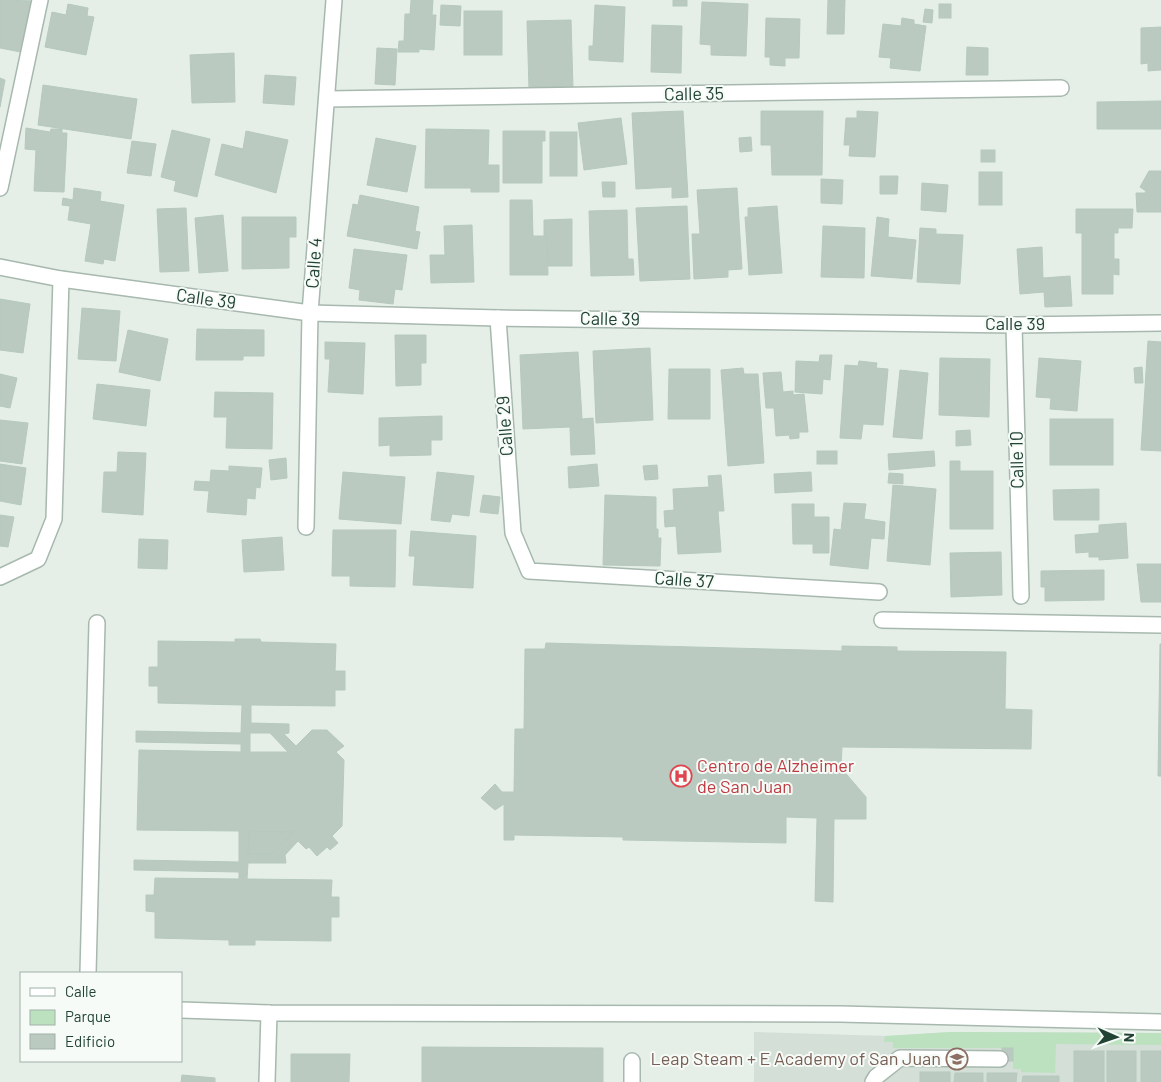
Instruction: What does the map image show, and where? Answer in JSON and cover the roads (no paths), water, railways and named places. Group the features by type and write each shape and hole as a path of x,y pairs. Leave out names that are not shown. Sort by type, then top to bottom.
{"street":[{"path":"0,188 40,0"},
{"name":"Calle 4","path":"306,527 310,313 334,0"},
{"name":"Calle 35","path":"327,99 1061,88"},
{"name":"Calle 39","path":"0,267 61,279 310,313 498,318 1014,324 1161,323"},
{"path":"0,577 38,560 54,519 61,279"},
{"name":"Calle 29","path":"498,318 513,533"},
{"name":"Calle 10","path":"1014,324 1021,596"},
{"name":"Calle 37","path":"513,533 529,571 879,592"},
{"path":"882,620 1161,625"},
{"path":"88,972 97,624"},
{"path":"182,1010 269,1013 840,1014 1161,1022"},
{"path":"267,1082 269,1013"},
{"path":"872,1082 900,1058 1000,1059"},
{"path":"632,1061 632,1082"}],"place":[{"name":"Centro de Alzheimer de San Juan","path":"681,776"},
{"name":"Leap Steam + E Academy of San Juan","path":"957,1059"}]}
